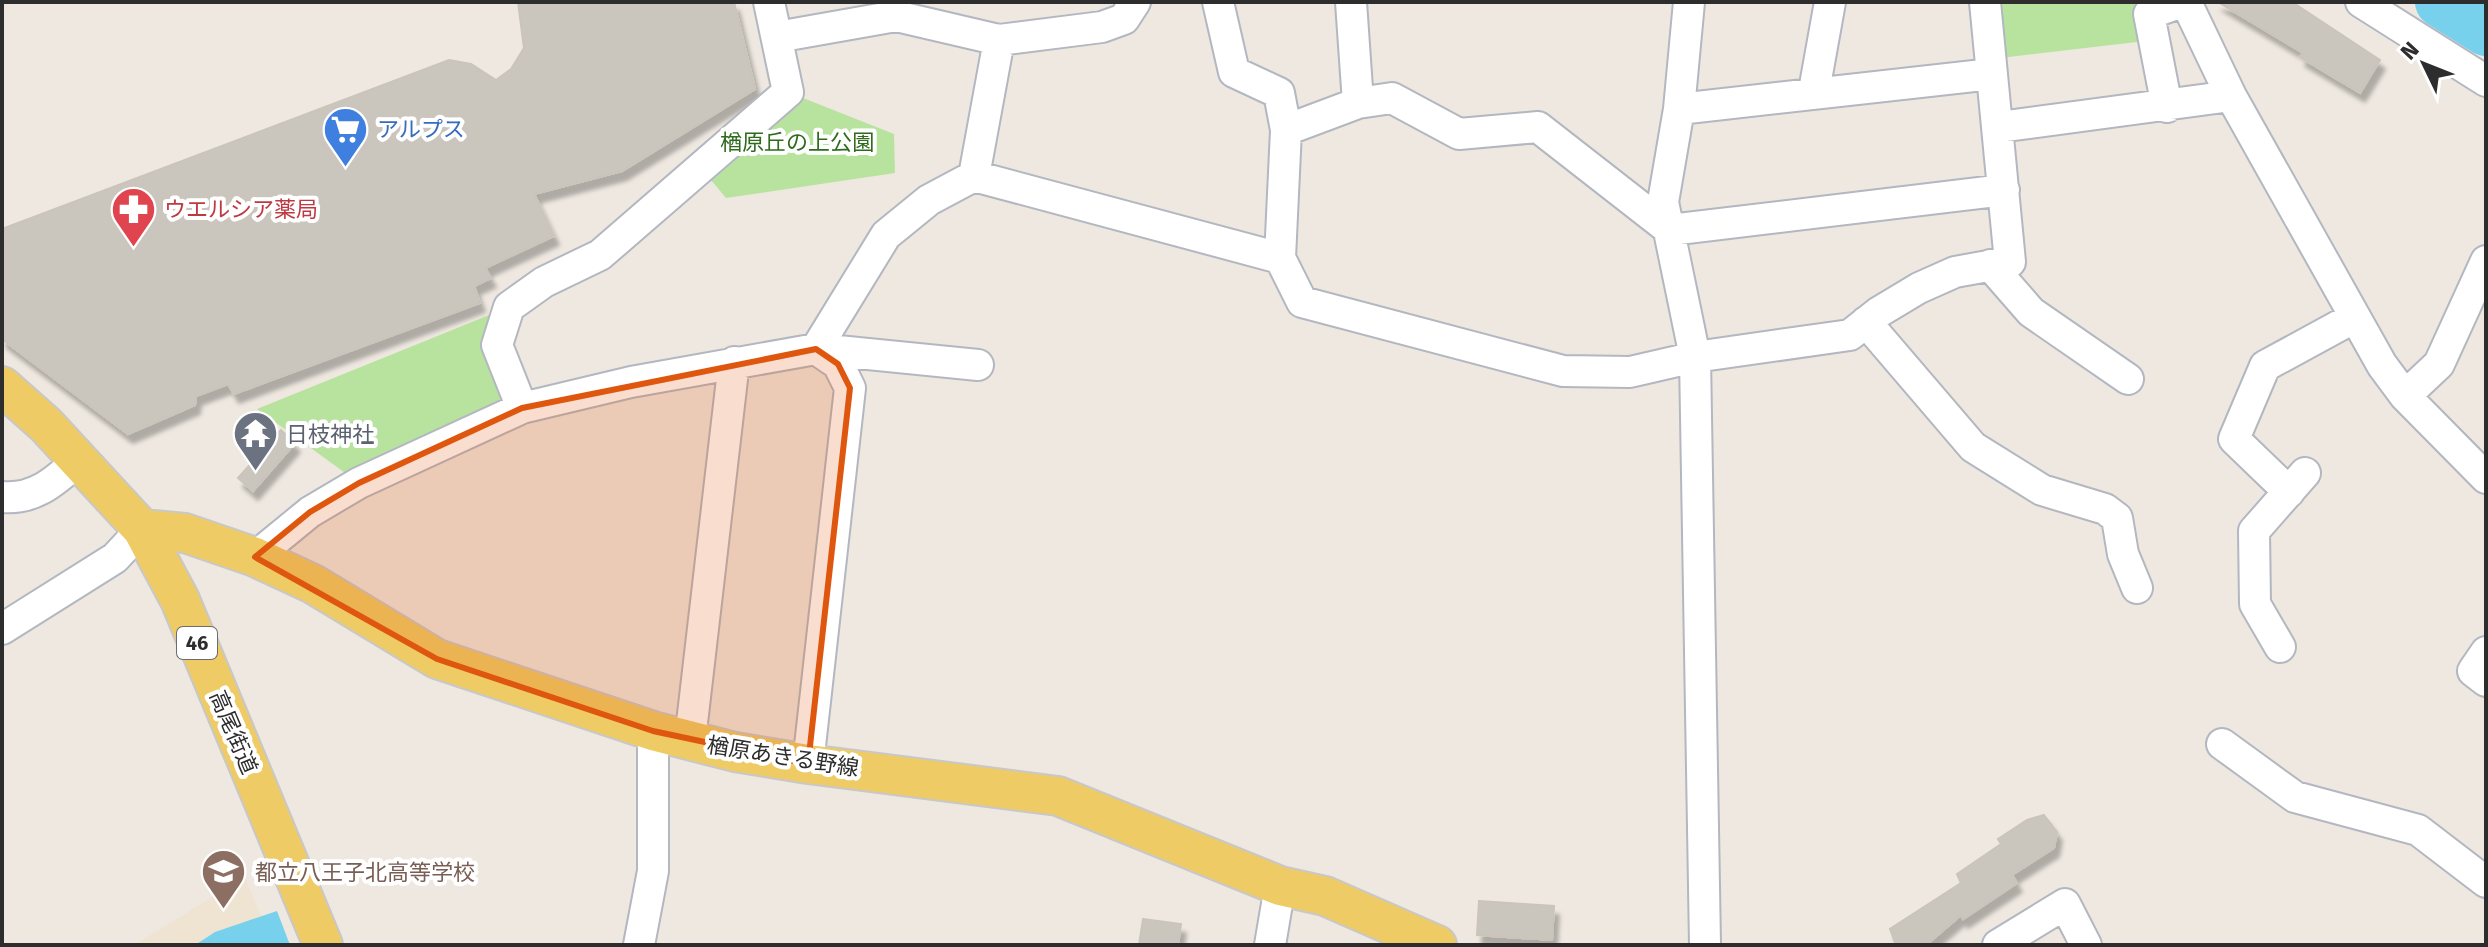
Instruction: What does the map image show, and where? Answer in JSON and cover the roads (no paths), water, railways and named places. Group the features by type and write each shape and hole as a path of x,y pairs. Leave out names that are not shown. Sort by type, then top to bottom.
{"main road":[{"name":"高尾街道","path":"2,386 79,460 142,529 180,600 323,945"},
{"name":"楢原あきる野線","path":"142,529 185,533 255,557 313,584 437,659 653,731 808,764 1058,796 1280,886 1325,896 1437,945"}],"street":[{"path":"522,408 497,345 509,307 544,282 600,255 788,92 769,2"},
{"path":"777,37 896,16 999,40 1102,27 1124,19 1135,2"},
{"path":"1218,2 1234,72 1279,93 1286,130 1280,258 1302,302 1563,371 1630,372 1695,357 1850,335 1919,288 1955,272 2010,262 1985,2"},
{"path":"1351,2 1358,103"},
{"path":"1689,2 1679,109 1663,202 1695,357 1705,945"},
{"path":"1814,91 1830,2"},
{"path":"2167,107 2149,14 2184,2 2231,96 2382,365 2405,396 2486,478"},
{"path":"2361,2 2486,81"},
{"path":"974,176 999,40"},
{"path":"1679,109 1814,91 1992,74"},
{"path":"1999,127 2167,107 2231,96"},
{"path":"1286,130 1358,103 1392,98 1459,134 1538,127 1670,230 2004,190"},
{"path":"816,349 886,235 929,200 974,176 1280,258"},
{"path":"2405,396 2439,364 2486,261"},
{"path":"1990,265 2031,312 2128,379"},
{"path":"2280,647 2255,604 2254,531 2297,482 2234,439 2265,366 2355,317"},
{"path":"1866,322 1973,447 2042,490 2105,509 2117,518 2123,554 2137,588"},
{"path":"255,557 310,512 359,483 522,408 631,382 816,349 978,365"},
{"path":"808,764 850,388 838,364 816,349"},
{"path":"690,740 734,362"},
{"path":"2,497 22,499 53,483 79,460"},
{"path":"2,629 115,558 142,529"},
{"path":"2486,652 2473,671 2486,681"},
{"path":"639,945 653,871 653,731"},
{"path":"2222,744 2295,797 2418,830 2486,882"},
{"path":"1270,945 1280,886"},
{"path":"1998,945 2065,904 2086,945"}],"water":[{"path":"277,911 290,945 195,945 215,932"}],"waterway":[{"path":"2440,2 2486,31"}],"place":[{"name":"アルプス","path":"346,168"},
{"name":"ウエルシア薬局","path":"133,248"},
{"name":"日枝神社","path":"255,473"},
{"name":"都立八王子北高等学校","path":"224,911"}],"park label":[{"name":"楢原丘の上公園","path":"797,142"}]}
